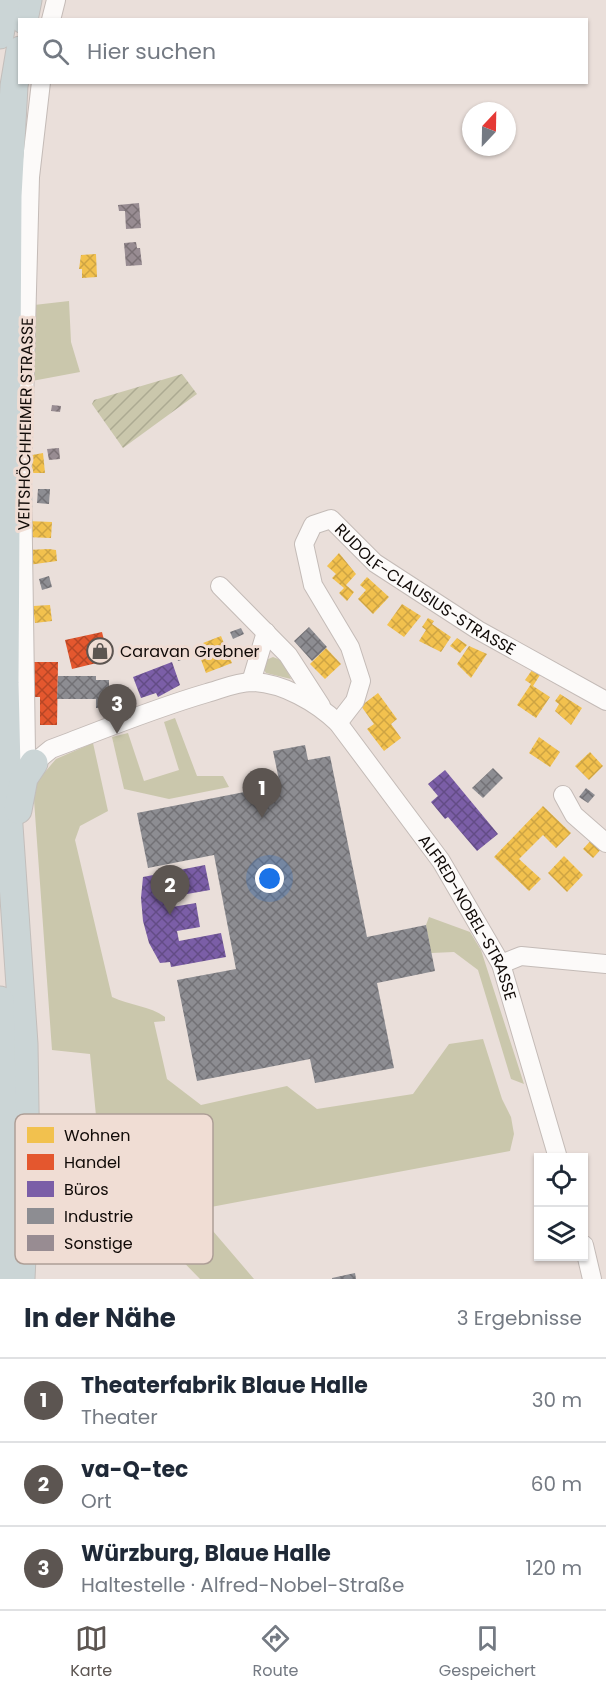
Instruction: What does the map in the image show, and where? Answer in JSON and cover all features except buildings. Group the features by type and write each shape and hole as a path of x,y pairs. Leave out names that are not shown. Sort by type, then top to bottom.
{"highway":[{"path":"0,35 6,0"},
{"path":"24,18 28,0"},
{"name":"VEITSHÖCHHEIMER STRASSE","path":"18,62 14,86 8,196 5,749 25,1067 25,1114"},
{"path":"12,862 21,851 18,808 20,791 34,763"},
{"path":"0,1000 4,1154 1,1279"},
{"name":"VEITSHÖCHHEIMER STRASSE","path":"21,1279 22,1264"}],"street":[{"path":"52,18 56,0"},
{"name":"VEITSHÖCHHEIMER STRASSE","path":"34,763 25,745 22,478 30,177 40,84"},
{"name":"RUDOLF-CLAUSIUS-STRASSE","path":"338,723 355,701 361,681 350,647 313,585 304,544 313,525 331,519 375,563 478,630 606,701"},
{"name":"ALFRED-NOBEL-STRASSE","path":"220,585 288,655 322,708 338,723 441,861 501,964 557,1153"},
{"path":"251,682 266,632"},
{"name":"ALFRED-NOBEL-STRASSE","path":"34,763 51,749 108,727 177,702 251,682 271,685 322,708"},
{"path":"563,795 574,815 606,843"},
{"path":"501,964 520,956 606,964"},
{"path":"588,1261 592,1279"}],"shaded area":[{"path":"69,301 71,342 80,372 32,381 34,305"},
{"path":"182,374 197,394 123,448 92,404 94,400"},
{"path":"273,657 283,661 291,679 266,673 263,668 266,660"},
{"path":"175,718 197,776 223,776 229,787 169,799 124,789 112,737 128,733 144,781 179,770 164,722"},
{"path":"93,743 108,811 80,826 75,840 112,997 153,1010 165,1017 165,1021 154,1022 167,1079 201,1105 287,1086 317,1109 413,1094 449,1044 483,1039 502,1099 511,1117 514,1134 510,1151 213,1207 213,1114 96,1114 90,1054 52,1050 33,786 56,759"},
{"path":"429,917 470,932 481,950 524,1084 511,1079 478,970 454,952 431,953 426,925"},
{"path":"213,1231 254,1279 200,1279 185,1264 213,1264"}],"place":[{"name":"Caravan Grebner","path":"100,651"},
{"name":"Würzburg, Blaue Halle","path":"117,734"},
{"name":"Theaterfabrik Blaue Halle","path":"262,818"},
{"name":"va-Q-tec","path":"170,915"}]}
